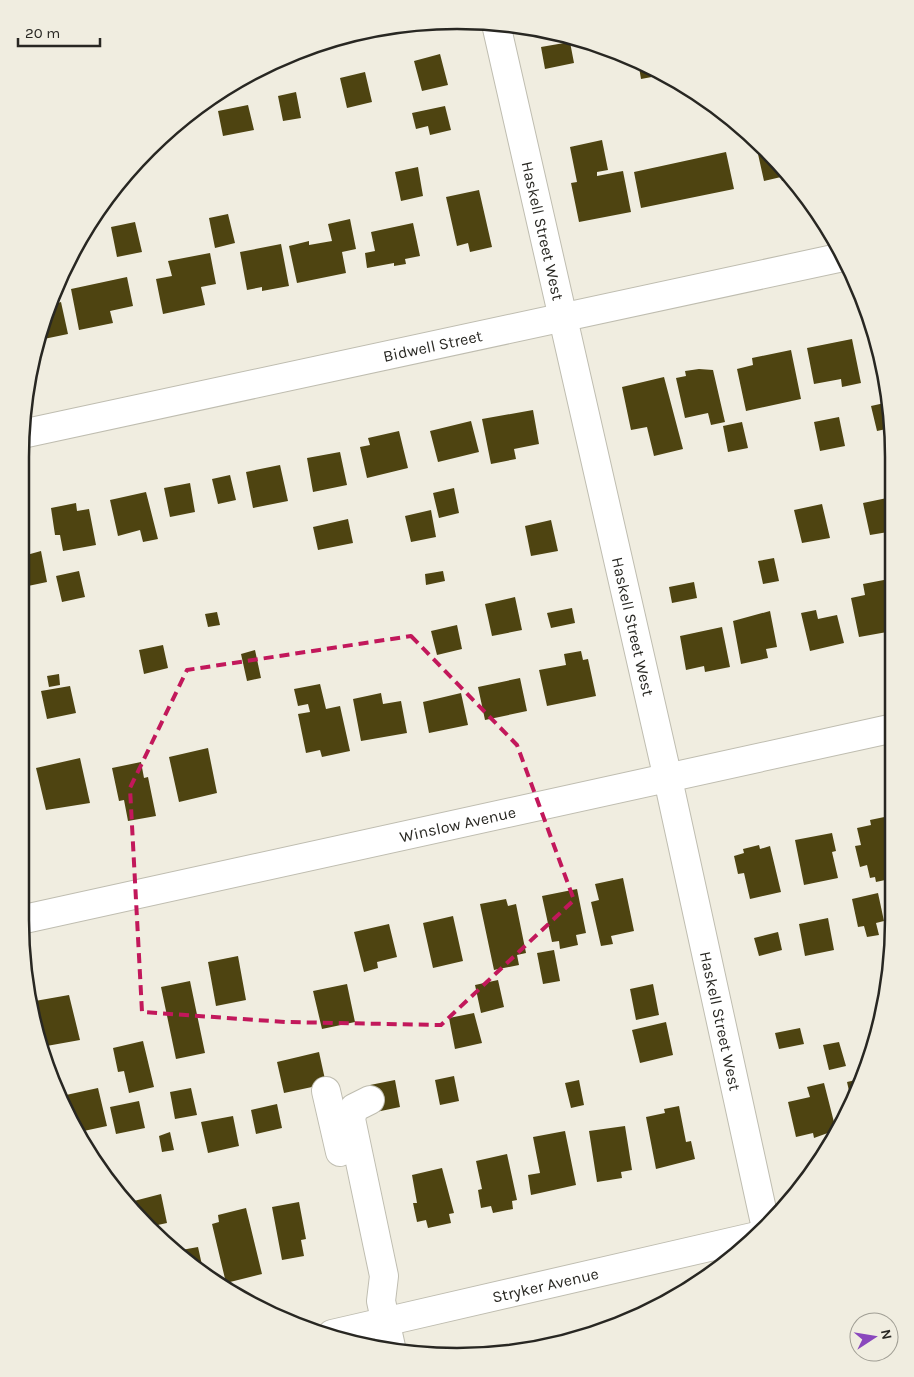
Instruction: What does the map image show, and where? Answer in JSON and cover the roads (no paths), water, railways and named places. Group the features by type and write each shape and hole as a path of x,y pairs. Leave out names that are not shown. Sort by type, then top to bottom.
{"street":[{"name":"Haskell Street West","path":"498,31 668,779 764,1219"},
{"name":"Bidwell Street","path":"30,432 562,316 836,258"},
{"name":"Winslow Avenue","path":"29,918 885,730"},
{"path":"326,1090 367,1269 386,1324"},
{"path":"370,1100 354,1108 351,1119 384,1276 386,1324"},
{"name":"Stryker Avenue","path":"341,1332 386,1324 742,1240"}]}
